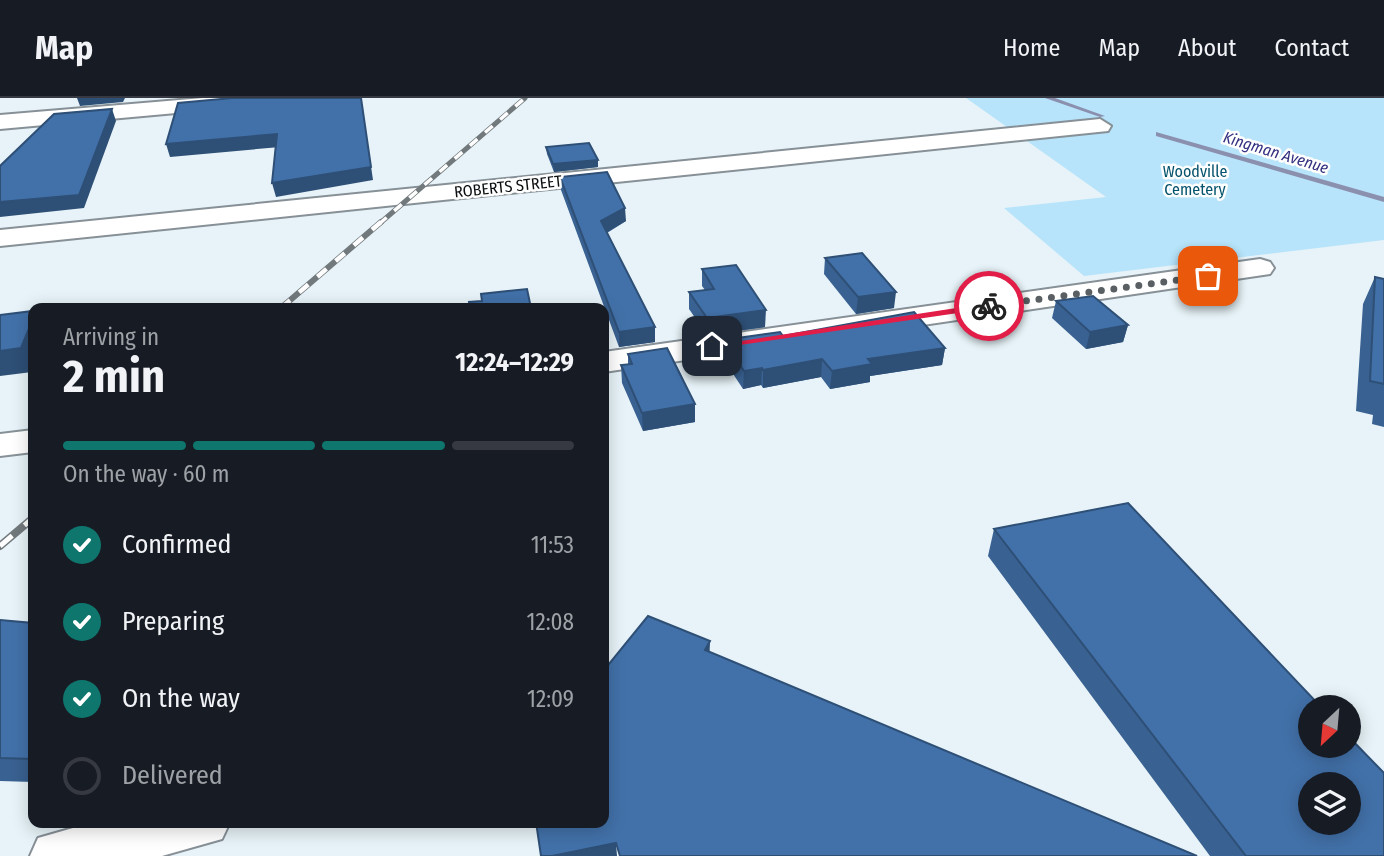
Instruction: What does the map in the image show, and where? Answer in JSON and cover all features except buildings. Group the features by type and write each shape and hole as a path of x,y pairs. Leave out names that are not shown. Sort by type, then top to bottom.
{"street":[{"path":"0,122 275,98"},
{"name":"ROBERTS STREET","path":"0,238 1100,126"},
{"path":"609,361 1260,268"},
{"path":"0,445 28,442"},
{"path":"58,856 177,828"}],"green space":[{"name":"Woodville Cemetery","path":"966,98 1384,98 1384,240 1084,276 1004,208 1106,197"}],"waterway":[{"name":"Kingman Avenue","path":"1048,98 1102,116"},
{"name":"Kingman Avenue","path":"1159,134 1384,200"}],"railway":[{"path":"379,224 525,98"},
{"path":"287,303 381,222"},
{"path":"0,546 28,522"}],"way so far":[{"path":"989,306 1208,276"}],"route":[{"path":"712,346 989,306"}]}
